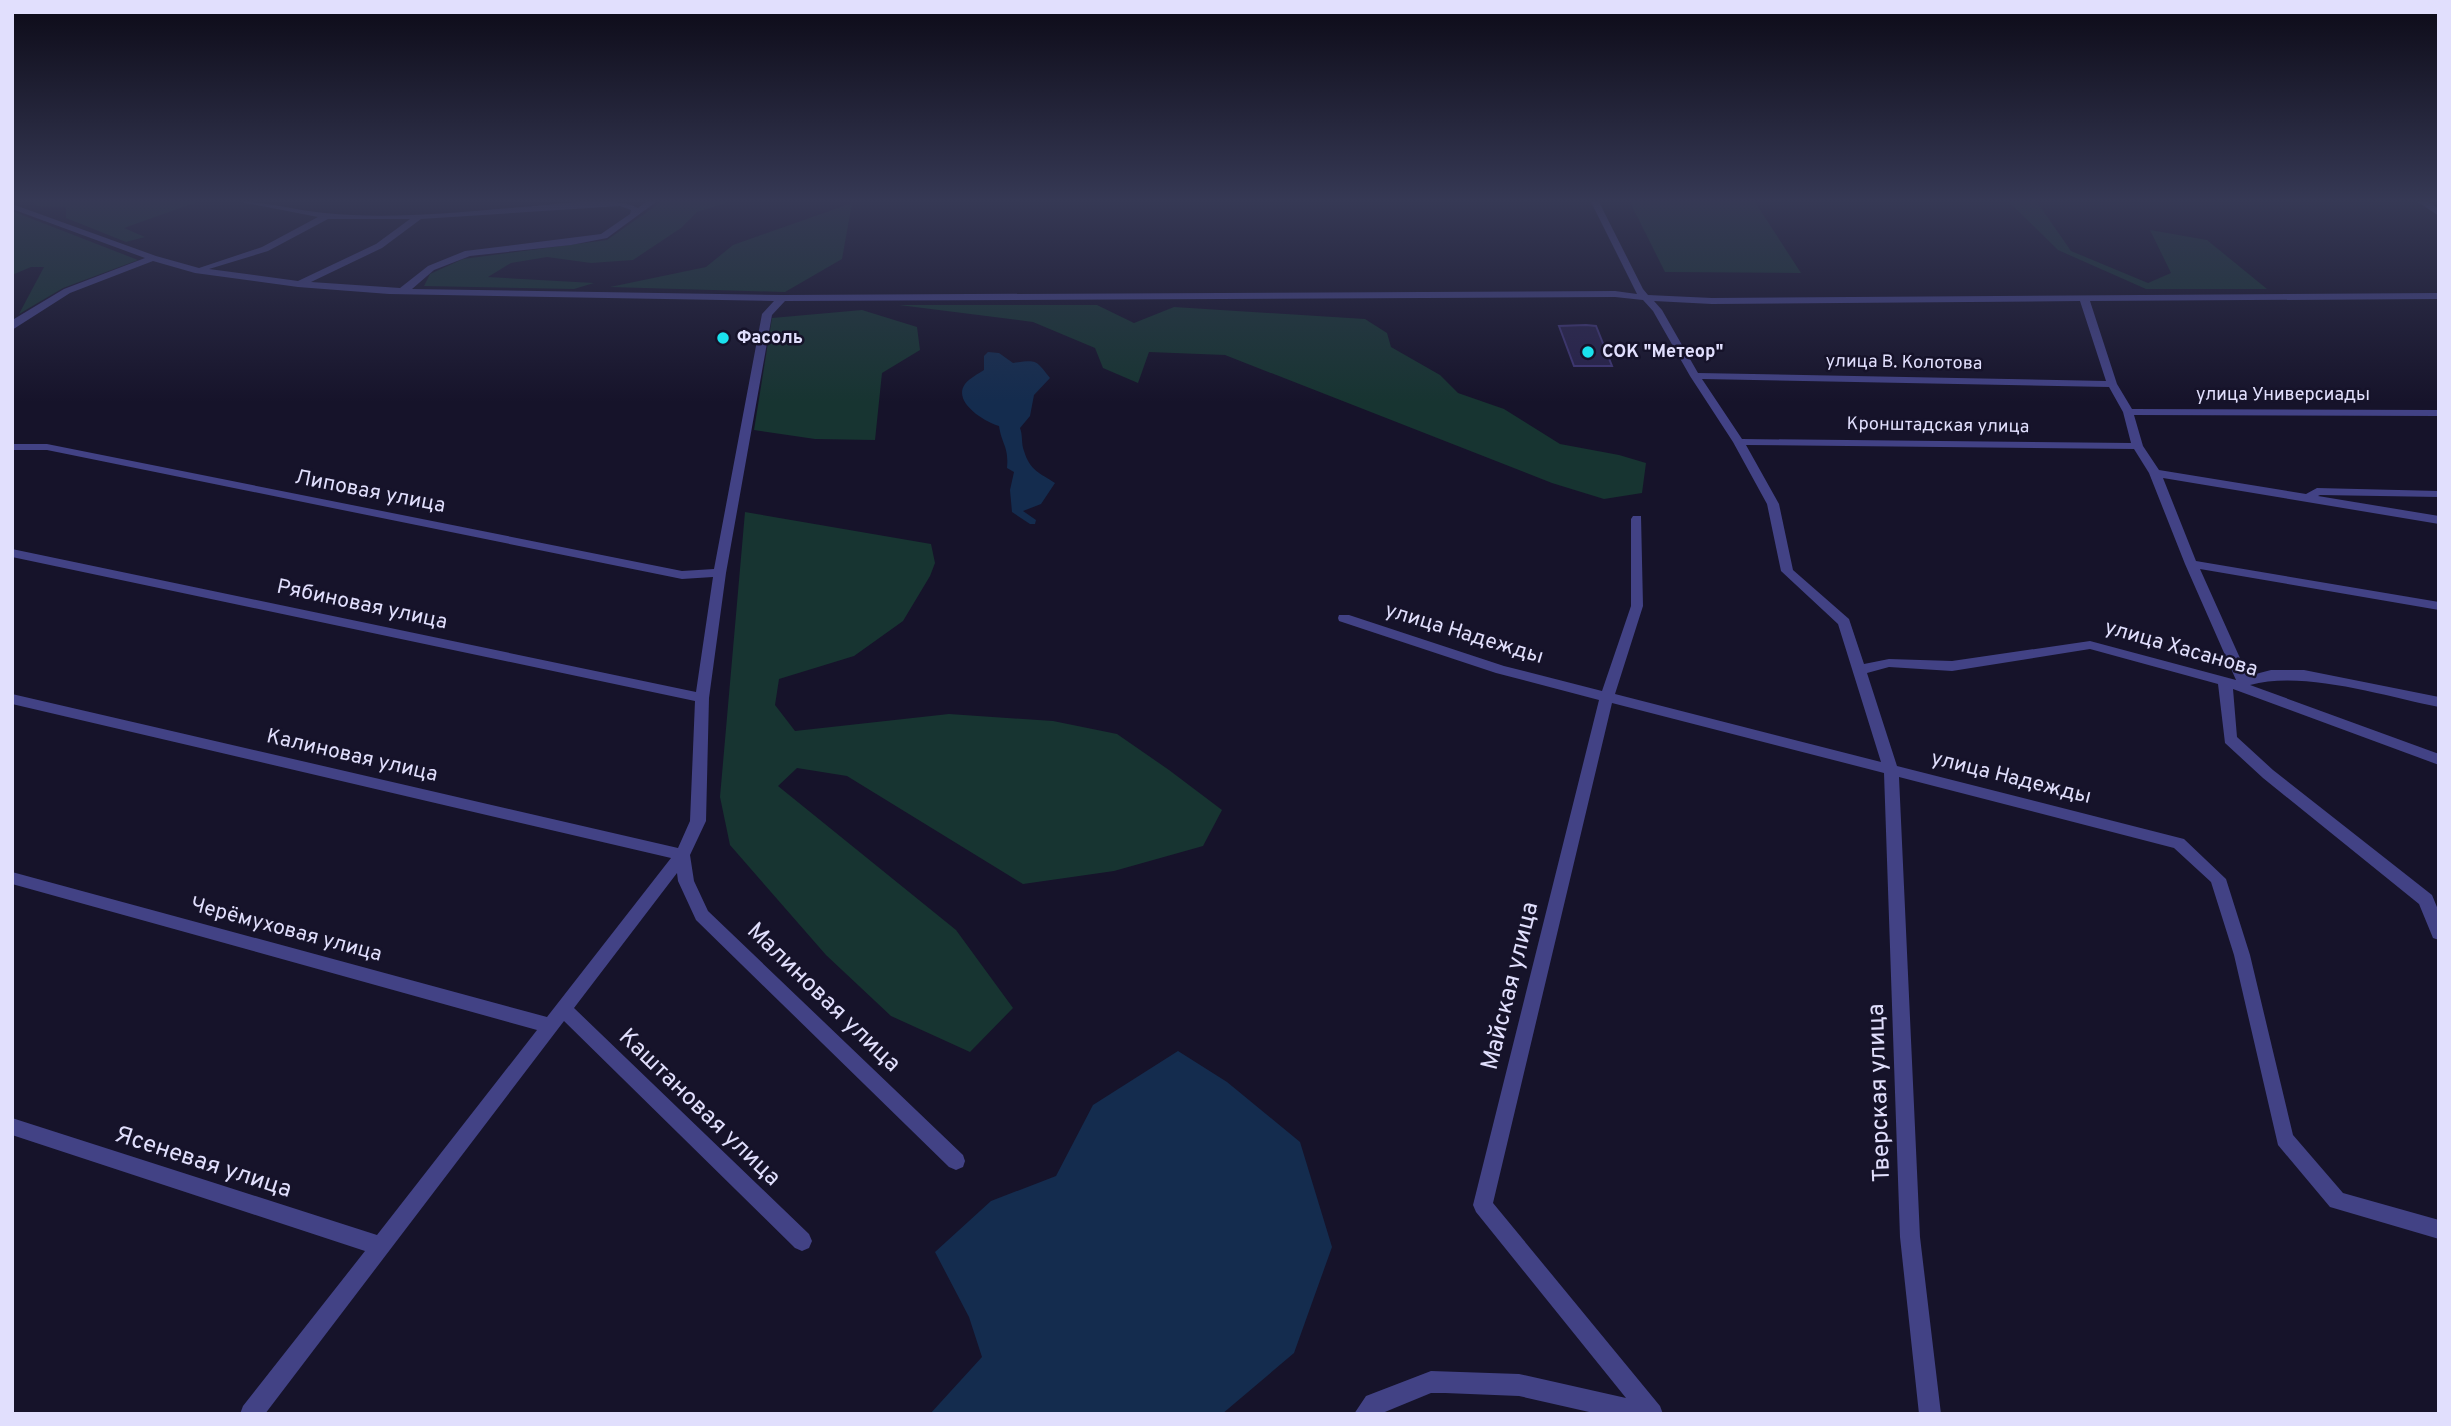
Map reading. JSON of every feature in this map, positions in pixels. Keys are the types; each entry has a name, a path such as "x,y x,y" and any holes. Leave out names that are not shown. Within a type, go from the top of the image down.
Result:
{"street":[{"path":"12,327 17,321 67,291 126,269"},
{"path":"190,269 298,284 403,291 782,298 1615,294 1712,302 2439,296"},
{"path":"195,270 200,269"},
{"path":"298,284 331,269"},
{"path":"403,291 430,269"},
{"name":"Тверская улица","path":"1629,269 1644,297 1657,310 1695,376 1739,442 1773,504 1787,571 1844,622 1891,770 1910,1237 1930,1414"},
{"path":"251,1414 682,855 698,821 702,698 720,573 767,314 782,298"},
{"path":"2084,299 2112,384 2128,412 2137,446 2155,473 2243,684"},
{"name":"улица В. Колотова","path":"1695,376 2112,384"},
{"name":"улица Универсиады","path":"2128,412 2439,413"},
{"name":"Кронштадская улица","path":"1739,442 2137,446"},
{"name":"Липовая улица","path":"12,447 47,446 682,575 720,573"},
{"path":"2155,473 2439,520"},
{"path":"2308,499 2317,491 2439,494"},
{"name":"Майская улица","path":"1637,519 1637,606 1606,696 1483,1205 1649,1414"},
{"name":"Рябиновая улица","path":"12,553 702,698"},
{"path":"2191,564 2439,606"},
{"name":"улица Надежды","path":"1343,618 1501,670 2179,843 2218,879 2242,955 2285,1139 2337,1200 2439,1230"},
{"name":"улица Хасанова","path":"1860,670 1889,663 1952,666 2090,645 2243,684 2439,760"},
{"name":"улица Хасанова","path":"2243,684 2270,675 2304,675 2439,702"},
{"path":"2225,681 2230,739 2268,774 2426,900 2439,933"},
{"name":"Калиновая улица","path":"12,699 682,855"},
{"name":"Малиновая улица","path":"682,855 686,881 702,915 956,1161"},
{"name":"Черёмуховая улица","path":"12,878 548,1026"},
{"name":"Каштановая улица","path":"563,1009 802,1241"},
{"name":"Ясеневая улица","path":"12,1126 379,1246"},
{"path":"1365,1414 1374,1404 1431,1382 1445,1382 1519,1385 1649,1414"}],"green space":[{"path":"12,269 27,269 12,275"},
{"path":"43,269 115,269 63,288 19,314"},
{"path":"442,269 502,269 488,277 594,283 574,289 424,286 430,274"},
{"path":"699,269 826,269 785,292 610,287"},
{"path":"1663,269 1798,269 1801,273 1665,272"},
{"path":"2100,269 2113,269 2148,283 2171,273 2169,269 2242,269 2267,289 2146,289"},
{"path":"899,305 1097,305 1134,323 1174,307 1365,319 1387,333 1391,347 1440,375 1458,393 1504,409 1560,444 1646,463 1642,493 1604,499 1552,483 1225,355 1149,352 1138,383 1103,368 1095,348 1033,322"},
{"path":"862,310 917,327 920,350 882,373 875,440 815,439 754,430 772,318"},
{"path":"745,512 931,544 935,563 903,621 854,656 779,679 775,705 795,731 949,714 1053,721 1117,734 1222,810 1203,846 1114,871 1023,884 847,776 797,768 778,786 956,930 1013,1008 970,1052 891,1016 826,955 730,845 720,797"}],"water":[{"path":"988,352 999,353 1013,363 1035,362 1050,378 1034,395 1030,416 1020,428 1029,463 1055,483 1041,504 1023,511 1036,520 1035,524 1030,524 1012,512 1010,490 1014,472 1007,468 1006,450 999,426 979,416 963,398 965,384 984,370 984,356"},
{"path":"1178,1051 1227,1082 1300,1142 1332,1247 1294,1353 1222,1414 930,1414 982,1357 969,1317 935,1252 991,1201 1056,1176 1093,1105"}],"building":[{"name":"СОК \"Метеор\"","path":"1559,326 1596,326 1612,366 1574,366"}],"place":[{"name":"Фасоль","path":"723,338"},
{"name":"СОК \"Метеор\"","path":"1588,352"}]}
